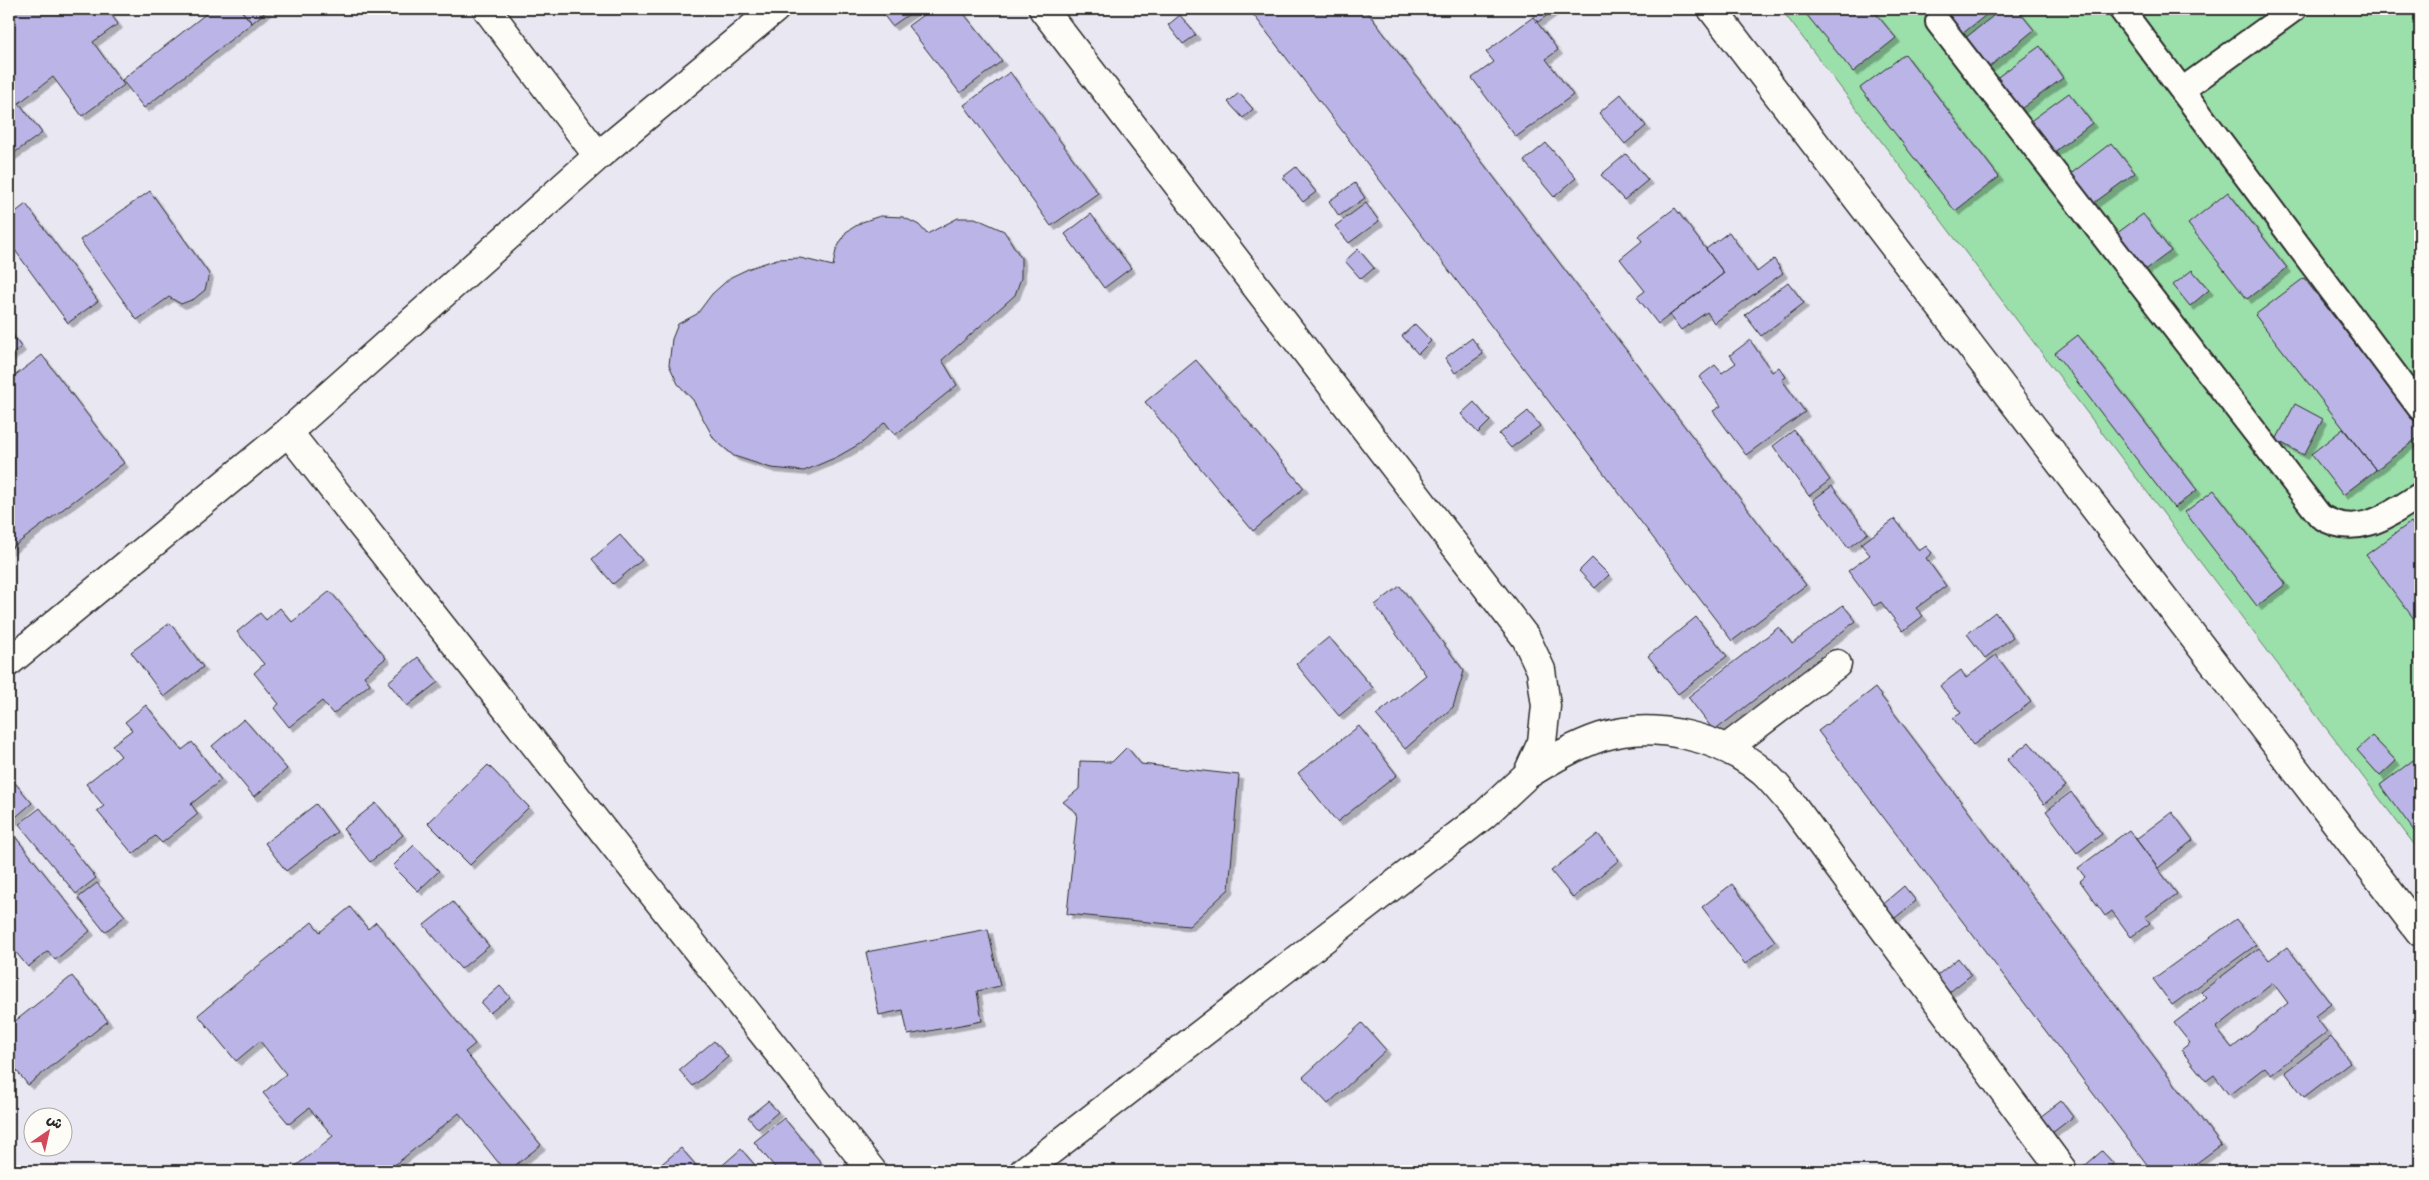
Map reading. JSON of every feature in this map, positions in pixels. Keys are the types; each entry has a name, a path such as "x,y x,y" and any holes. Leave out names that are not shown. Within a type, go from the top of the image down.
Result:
{"street":[{"path":"487,9 598,156"},
{"path":"9,662 288,432 598,156 775,9"},
{"path":"1043,9 1526,638 1541,670 1546,706 1542,742 1527,775"},
{"path":"1712,9 2420,932"},
{"path":"288,432 872,1171"},
{"path":"1727,748 1837,664"},
{"path":"1024,1171 1484,815 1527,775 1564,752 1603,736 1645,730 1687,734 1727,748 1763,772 1791,803 2063,1171"}],"lane":[{"path":"2121,9 2420,408"},
{"path":"2182,90 2294,9"},
{"path":"1938,22 2320,516 2330,523 2354,528 2377,520 2420,495"}],"green space":[{"path":"1781,9 2420,9 2420,852"}],"building":[{"path":"9,9 107,9 118,24 93,42 124,85 82,116 53,77 19,103 42,133 10,156"},
{"path":"212,9 240,9 252,23 144,108 122,80"},
{"path":"240,9 269,9 252,23"},
{"path":"879,9 914,9 915,10 892,26"},
{"path":"931,9 960,9 1002,61 960,93 908,26"},
{"path":"1249,9 1365,9 1806,585 1732,641"},
{"path":"1528,9 1556,9 1538,22"},
{"path":"1802,9 1872,9 1896,38 1853,72"},
{"path":"1942,9 1989,9 1991,11 1962,34"},
{"path":"2002,9 2017,9 2034,30 1988,68 1964,39"},
{"path":"1180,15 1196,35 1183,44 1168,25"},
{"path":"1533,17 1558,50 1546,59 1573,95 1516,137 1472,78 1494,62 1486,52"},
{"path":"2040,46 2063,78 2014,114 1991,82"},
{"path":"1905,54 1999,177 1955,211 1860,88"},
{"path":"1010,72 1098,193 1051,226 964,105"},
{"path":"1239,93 1253,109 1243,118 1228,102"},
{"path":"2069,93 2092,123 2049,156 2025,125"},
{"path":"1621,94 1646,126 1625,144 1599,113"},
{"path":"1546,143 1576,178 1554,197 1524,161"},
{"path":"2111,143 2135,173 2087,208 2064,179"},
{"path":"1626,154 1648,180 1624,200 1601,175"},
{"path":"1296,167 1316,192 1303,202 1283,177"},
{"path":"1355,183 1365,198 1339,216 1329,201"},
{"path":"150,191 209,274 205,290 194,299 181,304 169,297 137,320 80,240"},
{"path":"2228,192 2287,268 2247,299 2188,224"},
{"path":"1366,203 1379,221 1349,243 1335,226"},
{"path":"26,204 98,301 68,323 9,242 9,217"},
{"path":"1675,208 1724,273 1658,324 1637,297 1645,291 1620,259 1642,241 1638,236"},
{"path":"1091,214 1131,268 1104,288 1065,234"},
{"path":"2143,214 2171,251 2144,271 2116,234"},
{"path":"880,216 903,217 919,225 927,234 958,218 975,218 1004,231 1021,258 1021,278 1015,295 942,360 957,385 895,435 885,422 863,442 837,457 804,471 771,468 734,456 714,439 693,400 678,384 669,365 672,339 678,324 697,314 712,294 731,277 750,268 777,259 800,258 833,266 836,250 846,232 862,222"},
{"path":"1729,232 1757,272 1774,259 1783,273 1714,323 1707,312 1681,330 1670,315 1724,273 1706,249"},
{"path":"1358,249 1374,268 1361,279 1345,261"},
{"path":"2192,270 2209,290 2190,306 2173,285"},
{"path":"2304,278 2420,428 2420,436 2376,470 2255,315"},
{"path":"1788,282 1804,303 1761,336 1745,315"},
{"path":"1415,324 1431,341 1418,354 1402,336"},
{"path":"9,330 21,347 9,357"},
{"path":"2078,335 2197,490 2174,508 2055,353"},
{"path":"1472,338 1483,354 1455,373 1445,358"},
{"path":"1750,340 1772,372 1779,367 1786,377 1782,380 1805,412 1746,455 1713,411 1721,406 1699,377 1715,365 1722,373 1736,363 1730,355"},
{"path":"42,355 124,463 9,550 9,380"},
{"path":"1196,360 1304,488 1253,531 1145,402"},
{"path":"1474,402 1490,421 1478,433 1461,414"},
{"path":"2295,404 2323,419 2304,455 2276,440"},
{"path":"1528,411 1540,426 1511,448 1499,434"},
{"path":"2343,429 2376,470 2343,495 2311,454"},
{"path":"1794,430 1830,480 1809,496 1773,446"},
{"path":"1832,486 1868,533 1848,548 1813,500"},
{"path":"2214,490 2286,584 2257,606 2185,512"},
{"path":"1895,519 1919,551 1926,546 1932,553 1926,558 1946,586 1916,608 1923,616 1903,631 1881,602 1874,606 1848,571 1870,555 1861,544"},
{"path":"2411,522 2420,534 2420,627 2366,555"},
{"path":"620,535 642,560 613,584 592,559"},
{"path":"1592,558 1609,575 1595,588 1579,571"},
{"path":"1400,586 1464,671 1453,707 1405,749 1376,715 1426,675 1375,605"},
{"path":"330,591 386,658 364,676 370,684 333,714 322,701 289,727 274,708 279,704 254,673 264,664 237,632 260,613 266,620 280,608 292,622"},
{"path":"1843,605 1856,621 1714,731 1688,697 1779,627 1792,644"},
{"path":"1995,612 2013,637 1985,658 1967,634"},
{"path":"1696,617 1727,656 1678,694 1648,656"},
{"path":"170,623 203,667 164,697 131,652"},
{"path":"1329,637 1373,688 1339,716 1296,664"},
{"path":"1996,655 2031,702 1973,745 1953,718 1961,713 1940,686 1961,670 1966,678"},
{"path":"418,657 438,682 407,706 388,682"},
{"path":"1875,688 2221,1145 2186,1171 2152,1171 1818,731"},
{"path":"146,705 182,750 192,742 221,780 191,804 198,814 162,843 155,836 133,854 97,811 104,806 86,784 121,756 112,745 132,730 125,722"},
{"path":"244,719 287,769 254,797 212,746"},
{"path":"1359,726 1397,775 1337,822 1298,773"},
{"path":"2372,736 2396,761 2380,776 2357,750"},
{"path":"2029,742 2066,786 2044,804 2007,760"},
{"path":"1127,747 1141,764 1239,775 1229,889 1189,926 1067,914 1077,813 1063,802 1079,789 1080,761 1112,762"},
{"path":"2420,755 2420,839 2380,785"},
{"path":"488,765 529,807 470,865 428,823"},
{"path":"9,776 32,803 9,823"},
{"path":"2071,792 2102,834 2077,853 2046,811"},
{"path":"376,803 403,835 370,862 343,829"},
{"path":"316,804 337,832 286,871 265,843"},
{"path":"40,808 96,878 76,894 19,824"},
{"path":"2172,812 2193,840 2158,868 2136,839"},
{"path":"9,829 90,931 55,960 48,951 28,967 9,944"},
{"path":"2129,830 2177,894 2145,917 2150,923 2131,937 2112,911 2105,916 2080,881 2085,877 2078,868"},
{"path":"1598,834 1619,860 1573,898 1551,871"},
{"path":"414,845 439,871 418,891 393,866"},
{"path":"97,883 125,916 105,932 78,898"},
{"path":"1732,884 1775,941 1745,964 1702,907"},
{"path":"1904,886 1916,901 1890,922 1879,907"},
{"path":"453,902 489,946 461,969 424,925"},
{"path":"350,907 368,929 376,922 475,1044 465,1052 541,1145 508,1171 505,1171 459,1113 391,1168 393,1171 300,1171 296,1166 333,1136 309,1108 289,1124 263,1093 286,1074 260,1041 236,1061 198,1015 312,922 320,932"},
{"path":"2236,919 2256,945 2172,1005 2153,979"},
{"path":"988,929 1000,986 977,991 982,1021 908,1035 903,1010 879,1015 866,952"},
{"path":"2287,947 2331,1004 2315,1016 2327,1032 2271,1074 2265,1067 2229,1095 2214,1075 2206,1081 2181,1050 2190,1043 2174,1023 2207,998 2201,992 2259,948 2269,960","holes":["2273,983 2288,1003 2232,1048 2216,1028"]},
{"path":"1958,958 1971,975 1947,994 1934,978"},
{"path":"72,976 108,1021 28,1085 9,1061 9,1026"},
{"path":"500,986 510,997 490,1013 481,1003"},
{"path":"1362,1023 1386,1050 1328,1104 1303,1077"},
{"path":"2331,1037 2350,1062 2304,1097 2285,1072"},
{"path":"714,1041 728,1057 693,1086 679,1070"},
{"path":"768,1101 778,1112 758,1129 748,1117"},
{"path":"2061,1101 2073,1117 2052,1133 2040,1117"},
{"path":"784,1118 828,1171 778,1171 754,1142"},
{"path":"681,1148 701,1171 653,1171"},
{"path":"741,1149 760,1171 717,1170"},
{"path":"2102,1151 2114,1164 2106,1171 2082,1171 2081,1169"}]}
